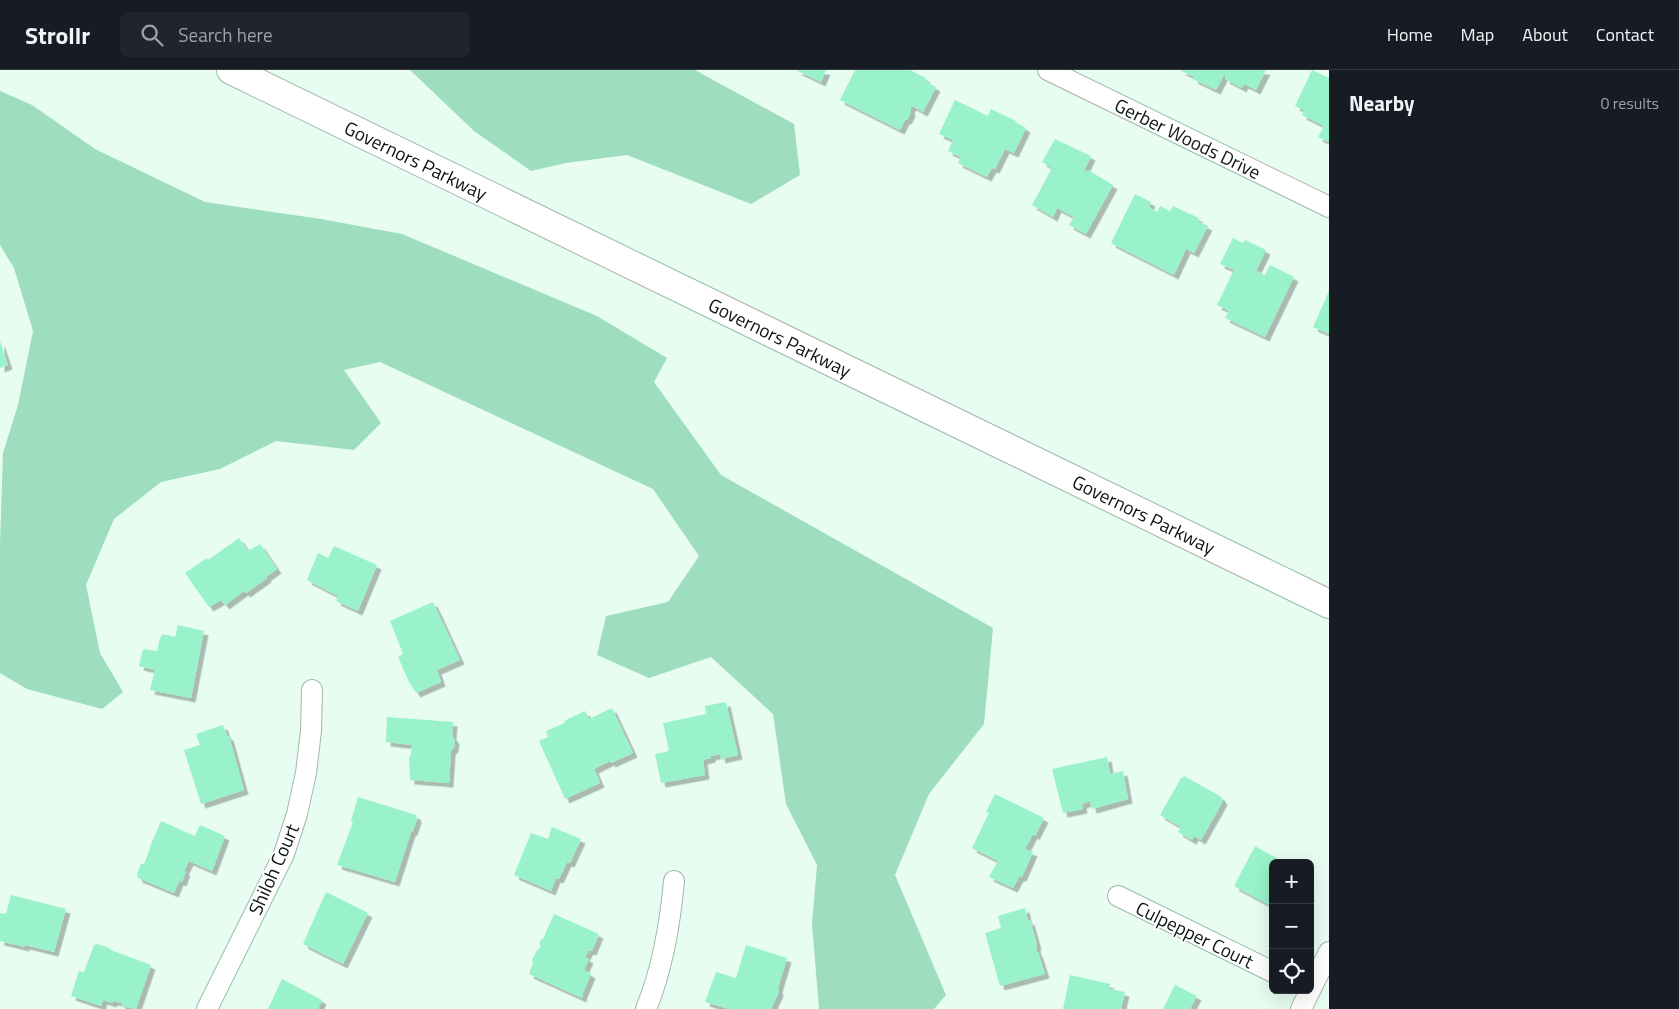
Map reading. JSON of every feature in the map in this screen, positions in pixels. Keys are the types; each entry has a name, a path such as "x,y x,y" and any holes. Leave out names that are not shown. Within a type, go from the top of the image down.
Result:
{"main road":[{"name":"Governors Parkway","path":"231,70 1329,604"}],"street":[{"name":"Gerber Woods Drive","path":"1048,70 1329,207"},
{"name":"Shiloh Court","path":"207,1009 284,854 297,814 306,773 311,732 312,690"},
{"path":"646,1009 662,962 670,922 674,881"},
{"name":"Culpepper Court","path":"1118,896 1269,970"},
{"path":"1314,982 1329,952"},
{"path":"1301,1009 1308,994"}],"green space":[{"path":"410,70 695,70 794,124 800,175 751,204 627,155 566,163 531,171 474,131"},
{"path":"0,91 32,105 95,149 205,202 321,219 402,234 597,316 667,358 654,382 721,475 993,628 984,724 929,794 895,875 946,995 934,1009 819,1009 812,924 817,865 786,804 773,714 711,657 649,678 597,655 606,616 668,602 699,556 653,489 380,362 344,370 381,423 354,450 276,441 220,469 161,482 114,519 86,585 100,653 123,692 102,709 27,689 0,673 0,544 3,453 18,405 33,331 14,268 0,245"}],"building":[{"path":"796,70 826,70 821,82"},
{"path":"855,70 910,70 926,78 925,81 936,87 923,112 912,106 907,120 905,120 900,130 840,100"},
{"path":"1180,70 1266,70 1256,90 1244,84 1242,88 1225,79 1226,76 1224,75 1216,90 1193,79 1194,77"},
{"path":"1312,70 1329,78 1329,142 1318,137 1324,126 1302,115 1304,110 1295,106"},
{"path":"955,100 988,116 991,109 1026,128 1014,153 1005,149 995,169 992,168 987,177 958,163 961,157 948,151 953,140 939,134"},
{"path":"1055,139 1091,156 1084,171 1087,172 1088,170 1113,185 1086,234 1069,225 1074,217 1057,208 1053,217 1032,205 1052,168 1042,162"},
{"path":"1135,194 1151,202 1149,207 1157,212 1160,206 1170,211 1173,206 1199,218 1197,221 1208,226 1194,253 1186,249 1174,275 1111,243"},
{"path":"1233,238 1243,243 1245,240 1266,250 1256,271 1265,275 1270,265 1294,277 1265,337 1225,318 1229,311 1217,305 1234,270 1220,264"},
{"path":"1329,291 1329,334 1313,327"},
{"path":"0,341 8,365 0,368"},
{"path":"239,538 248,551 260,544 277,569 246,593 244,591 225,605 221,600 209,607 185,573 207,558 208,560"},
{"path":"334,546 377,565 358,611 336,601 338,596 307,580 318,553 328,558"},
{"path":"433,602 460,660 437,670 441,682 416,693 398,657 403,654 390,621"},
{"path":"178,625 204,631 191,698 150,690 155,670 139,666 143,649 157,651 163,634 175,637"},
{"path":"726,702 738,755 721,759 720,754 711,756 711,758 703,760 705,775 661,783 655,754 669,751 663,723 706,714 705,706"},
{"path":"612,708 633,753 594,769 600,783 565,799 539,741 548,737 546,731 565,723 564,721 585,711 589,719"},
{"path":"387,717 453,722 452,736 455,740 451,751 449,783 410,780 409,756 411,755 412,745 386,742"},
{"path":"223,725 227,736 229,736 244,790 201,804 184,750 200,745 196,734"},
{"path":"1107,757 1110,774 1123,771 1128,799 1092,809 1090,801 1082,804 1083,809 1063,813 1052,769"},
{"path":"1184,776 1220,796 1223,801 1201,840 1194,836 1192,840 1178,832 1181,827 1160,815 1181,778"},
{"path":"995,794 1044,818 1035,836 1033,834 1025,849 1033,852 1022,877 1019,877 1013,888 989,877 998,861 972,848 989,813 986,812"},
{"path":"358,797 416,815 417,819 395,882 337,865 353,822 351,821"},
{"path":"161,821 195,836 200,825 225,836 212,871 189,861 184,871 186,871 182,882 179,881 174,893 138,878 137,874 141,864 144,864"},
{"path":"552,827 581,839 570,863 567,862 559,879 556,878 551,891 514,875 531,833 548,839"},
{"path":"1255,846 1278,859 1269,859 1269,905 1234,886"},
{"path":"326,892 368,913 343,964 303,944"},
{"path":"11,895 66,909 54,952 0,941 0,913 6,914"},
{"path":"1025,908 1045,974 1000,986 985,933 1001,928 998,916"},
{"path":"554,914 599,934 592,951 589,950 585,957 589,959 584,970 591,974 582,998 529,974 533,963 532,960 541,945 539,944"},
{"path":"98,944 151,965 136,1009 121,1006 121,1003 103,1000 101,1006 71,996 79,971 84,972 94,945"},
{"path":"746,945 787,958 778,988 779,992 771,1009 729,1009 705,1002 716,972 736,978"},
{"path":"1070,975 1110,984 1109,989 1125,992 1121,1009 1063,1009"},
{"path":"282,979 322,1000 318,1009 268,1009"},
{"path":"1175,985 1197,996 1190,1009 1163,1009"}]}
